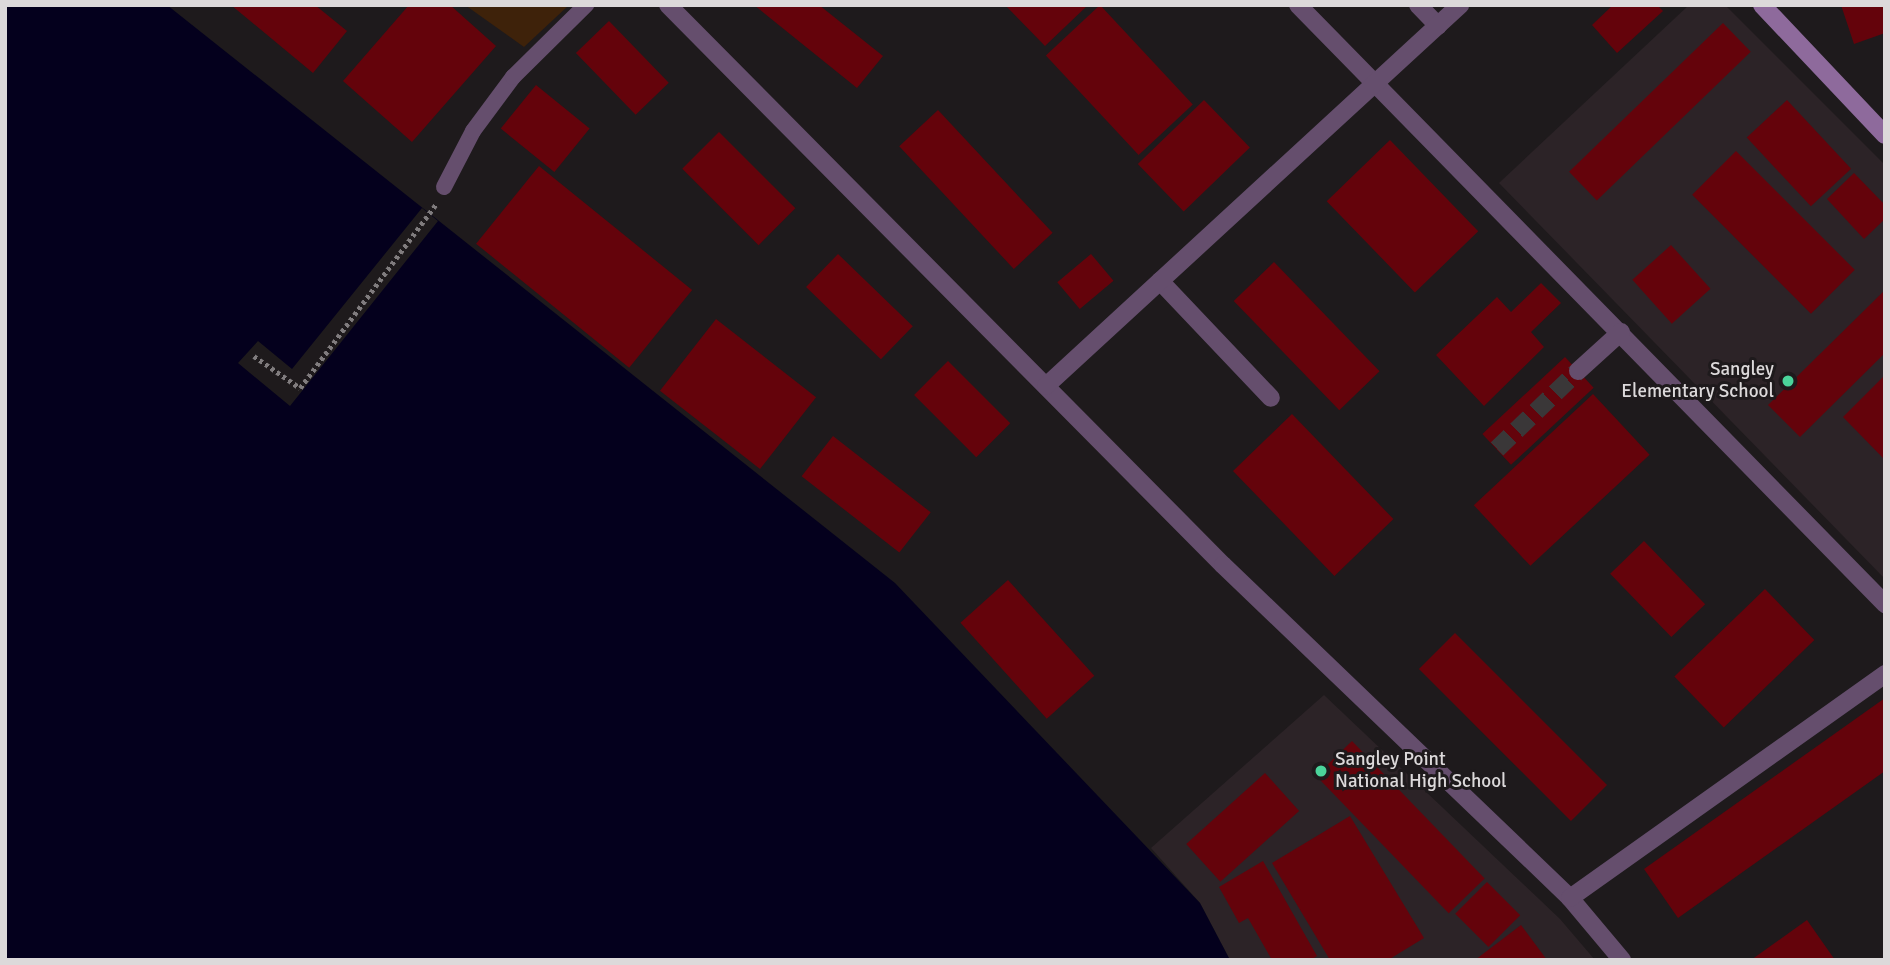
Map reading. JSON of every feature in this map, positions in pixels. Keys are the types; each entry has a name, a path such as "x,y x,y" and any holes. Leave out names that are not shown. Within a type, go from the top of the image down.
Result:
{"street":[{"path":"668,5 1223,565 1570,898 1622,960"},
{"path":"1298,5 1375,88 1620,332 1885,604"},
{"path":"1418,5 1438,26"},
{"path":"1046,386 1375,88 1460,5"},
{"path":"1762,5 1878,119 1885,135"},
{"path":"1160,281 1271,398"},
{"path":"1578,371 1620,332"},
{"path":"1570,898 1885,674"}],"lane":[{"path":"444,187 473,131 513,76 586,5"}],"path":[{"path":"254,356 300,388 430,215 444,187"}],"shaded area":[{"path":"465,5 569,5 524,47"},
{"name":"Sangley Elementary School","path":"1689,5 1725,5 1885,165 1885,579 1499,183"},
{"name":"Sangley Point National High School","path":"1324,695 1560,919 1595,960 1230,960 1200,903 1151,848"}],"water":[{"path":"5,5 167,5 895,583 1200,903 1230,960 5,960"}],"pier":[{"path":"422,208 438,221 290,406 238,363 258,341 292,369"}],"building":[{"path":"231,5 315,5 347,31 313,73"},
{"path":"409,5 450,5 496,46 412,142 343,81"},
{"path":"754,5 819,5 883,56 857,88"},
{"path":"1005,5 1088,5 1045,46"},
{"path":"1100,5 1193,104 1139,155 1046,55"},
{"path":"1613,5 1657,5 1663,11 1617,53 1592,25"},
{"path":"1841,5 1885,5 1885,33 1854,44"},
{"path":"609,21 669,83 636,115 576,53"},
{"path":"1723,23 1751,52 1597,200 1569,172"},
{"path":"536,85 590,128 554,172 501,129"},
{"path":"1204,100 1250,147 1184,211 1138,164"},
{"path":"1787,100 1851,169 1811,206 1747,138"},
{"path":"938,110 1053,233 1014,269 899,146"},
{"path":"719,132 795,208 759,245 682,169"},
{"path":"1390,140 1478,231 1415,292 1327,201"},
{"path":"1736,151 1855,270 1811,314 1692,195"},
{"path":"539,166 692,290 629,368 476,244"},
{"path":"1854,173 1885,205 1885,219 1864,239 1827,199"},
{"path":"1671,245 1710,289 1672,324 1632,280"},
{"path":"838,254 913,326 881,359 806,287"},
{"path":"1091,254 1113,281 1080,309 1057,282"},
{"path":"1274,262 1380,371 1339,410 1234,301"},
{"path":"1541,283 1561,303 1531,332 1544,347 1484,406 1436,355 1497,297 1511,312"},
{"path":"1885,290 1885,353 1800,437 1768,405"},
{"path":"716,319 816,397 760,469 660,391"},
{"path":"1565,357 1594,388 1511,465 1482,434"},
{"path":"948,361 1010,423 976,457 914,395"},
{"path":"1885,375 1885,457 1883,458 1843,417"},
{"path":"1593,394 1650,455 1530,566 1474,505"},
{"path":"1292,414 1393,519 1334,576 1233,471"},
{"path":"833,436 931,512 899,553 802,476"},
{"path":"1644,541 1705,604 1671,637 1610,574"},
{"path":"1008,580 1094,676 1047,719 960,623"},
{"path":"1765,589 1814,640 1724,728 1674,677"},
{"path":"1455,633 1607,785 1571,821 1419,669"},
{"path":"1885,698 1885,771 1678,918 1644,869"},
{"path":"1352,741 1485,878 1449,913 1316,776"},
{"path":"1265,773 1299,811 1220,882 1186,844"},
{"path":"1350,816 1424,938 1388,960 1330,960 1272,863"},
{"path":"1263,861 1317,956 1311,960 1272,960 1248,918 1239,923 1219,887"},
{"path":"1487,882 1520,915 1488,947 1455,914"},
{"path":"1807,920 1835,960 1751,960"},
{"path":"1521,925 1547,960 1475,960"}],"tunnel":[{"path":"1497,449 1578,371"}],"place":[{"name":"Sangley Elementary School","path":"1788,381"},
{"name":"Sangley Point National High School","path":"1321,771"}]}
